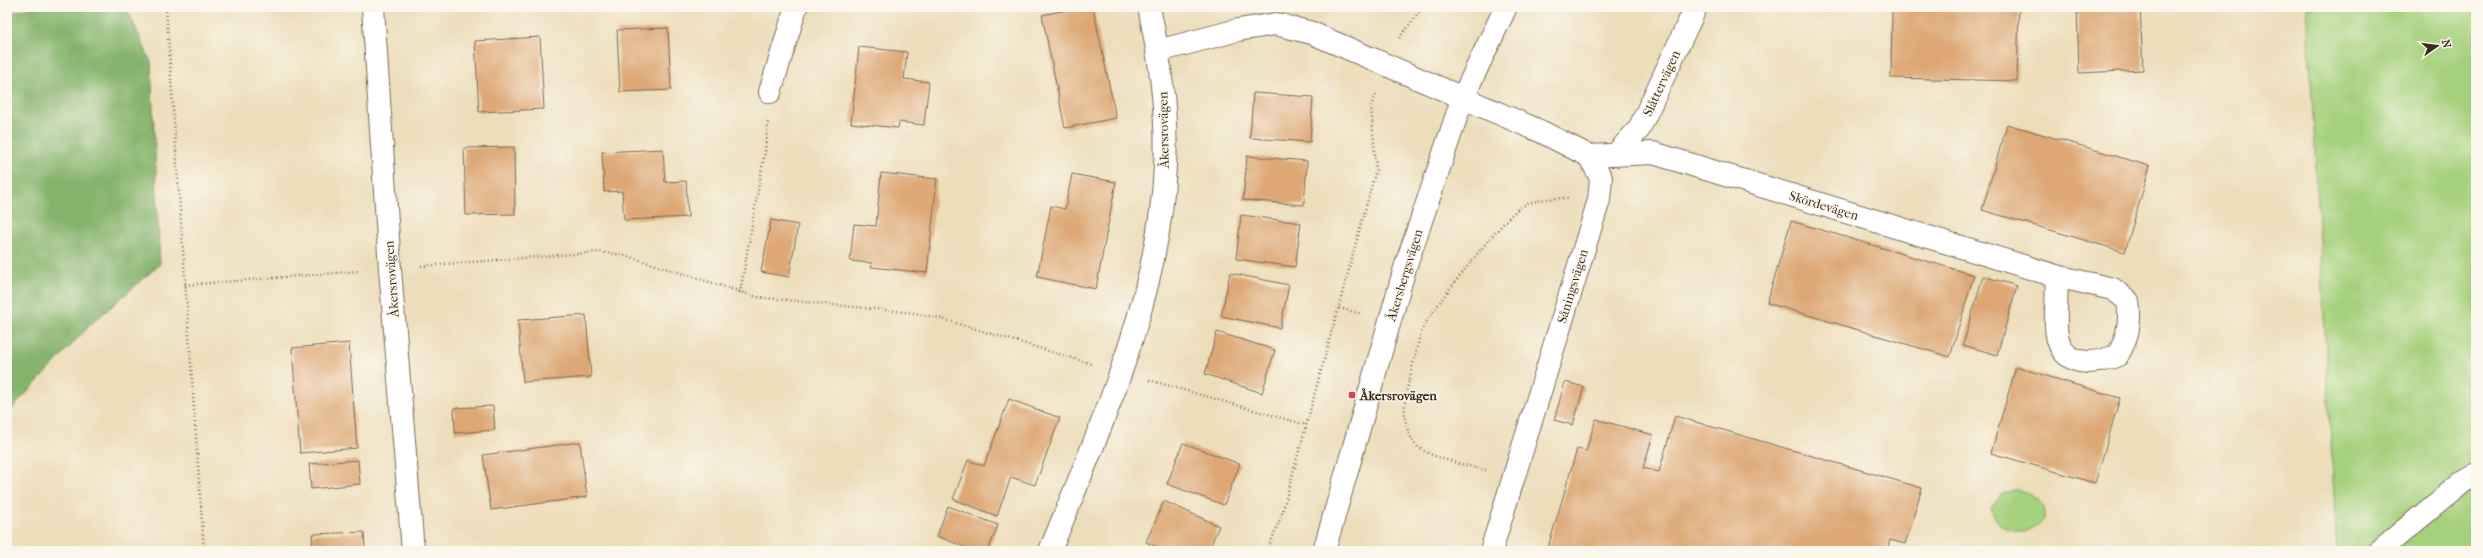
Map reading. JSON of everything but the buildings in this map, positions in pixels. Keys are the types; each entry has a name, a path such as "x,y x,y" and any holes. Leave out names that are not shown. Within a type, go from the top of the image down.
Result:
{"street":[{"name":"Åkersrovägen","path":"373,7 390,269 413,551"},
{"path":"770,92 796,7"},
{"name":"Åkersrovägen","path":"1050,551 1120,372 1140,313 1159,222 1165,150 1165,104 1158,51 1149,7"},
{"name":"Åkersbergsvägen","path":"1324,551 1405,268 1463,97 1506,7"},
{"name":"Slåttervägen","path":"1617,153 1639,129 1696,7"},
{"path":"1158,51 1238,30 1276,24 1312,33 1463,97 1542,132 1590,156"},
{"name":"Skördevägen","path":"1590,156 1617,153 1653,153 2056,276"},
{"name":"Såningsvägen","path":"1491,551 1599,200 1601,178 1590,156"},
{"path":"2379,551 2464,481 2476,474"}],"path":[{"path":"166,7 204,551"},
{"path":"1267,551 1281,517 1376,170 1371,106 1396,43 1423,7"},
{"path":"740,292 766,151 770,92"},
{"path":"1514,477 1440,458 1416,445 1406,425 1404,405 1422,330 1433,312 1486,244 1520,208 1546,198 1599,200"},
{"path":"185,285 599,252 624,255 740,292 788,302 914,314 939,318 1306,425"}],"green space":[{"path":"32,7 119,7 129,13 151,62 160,264 91,324 7,414 7,14"},
{"path":"2307,7 2476,7 2476,551 2337,551"},
{"path":"2017,489 2037,500 2045,510 2043,520 2035,527 2023,531 2010,530 1998,523 1991,508 2002,494"}],"place":[{"name":"Åkersrovägen","path":"1352,395"}]}
